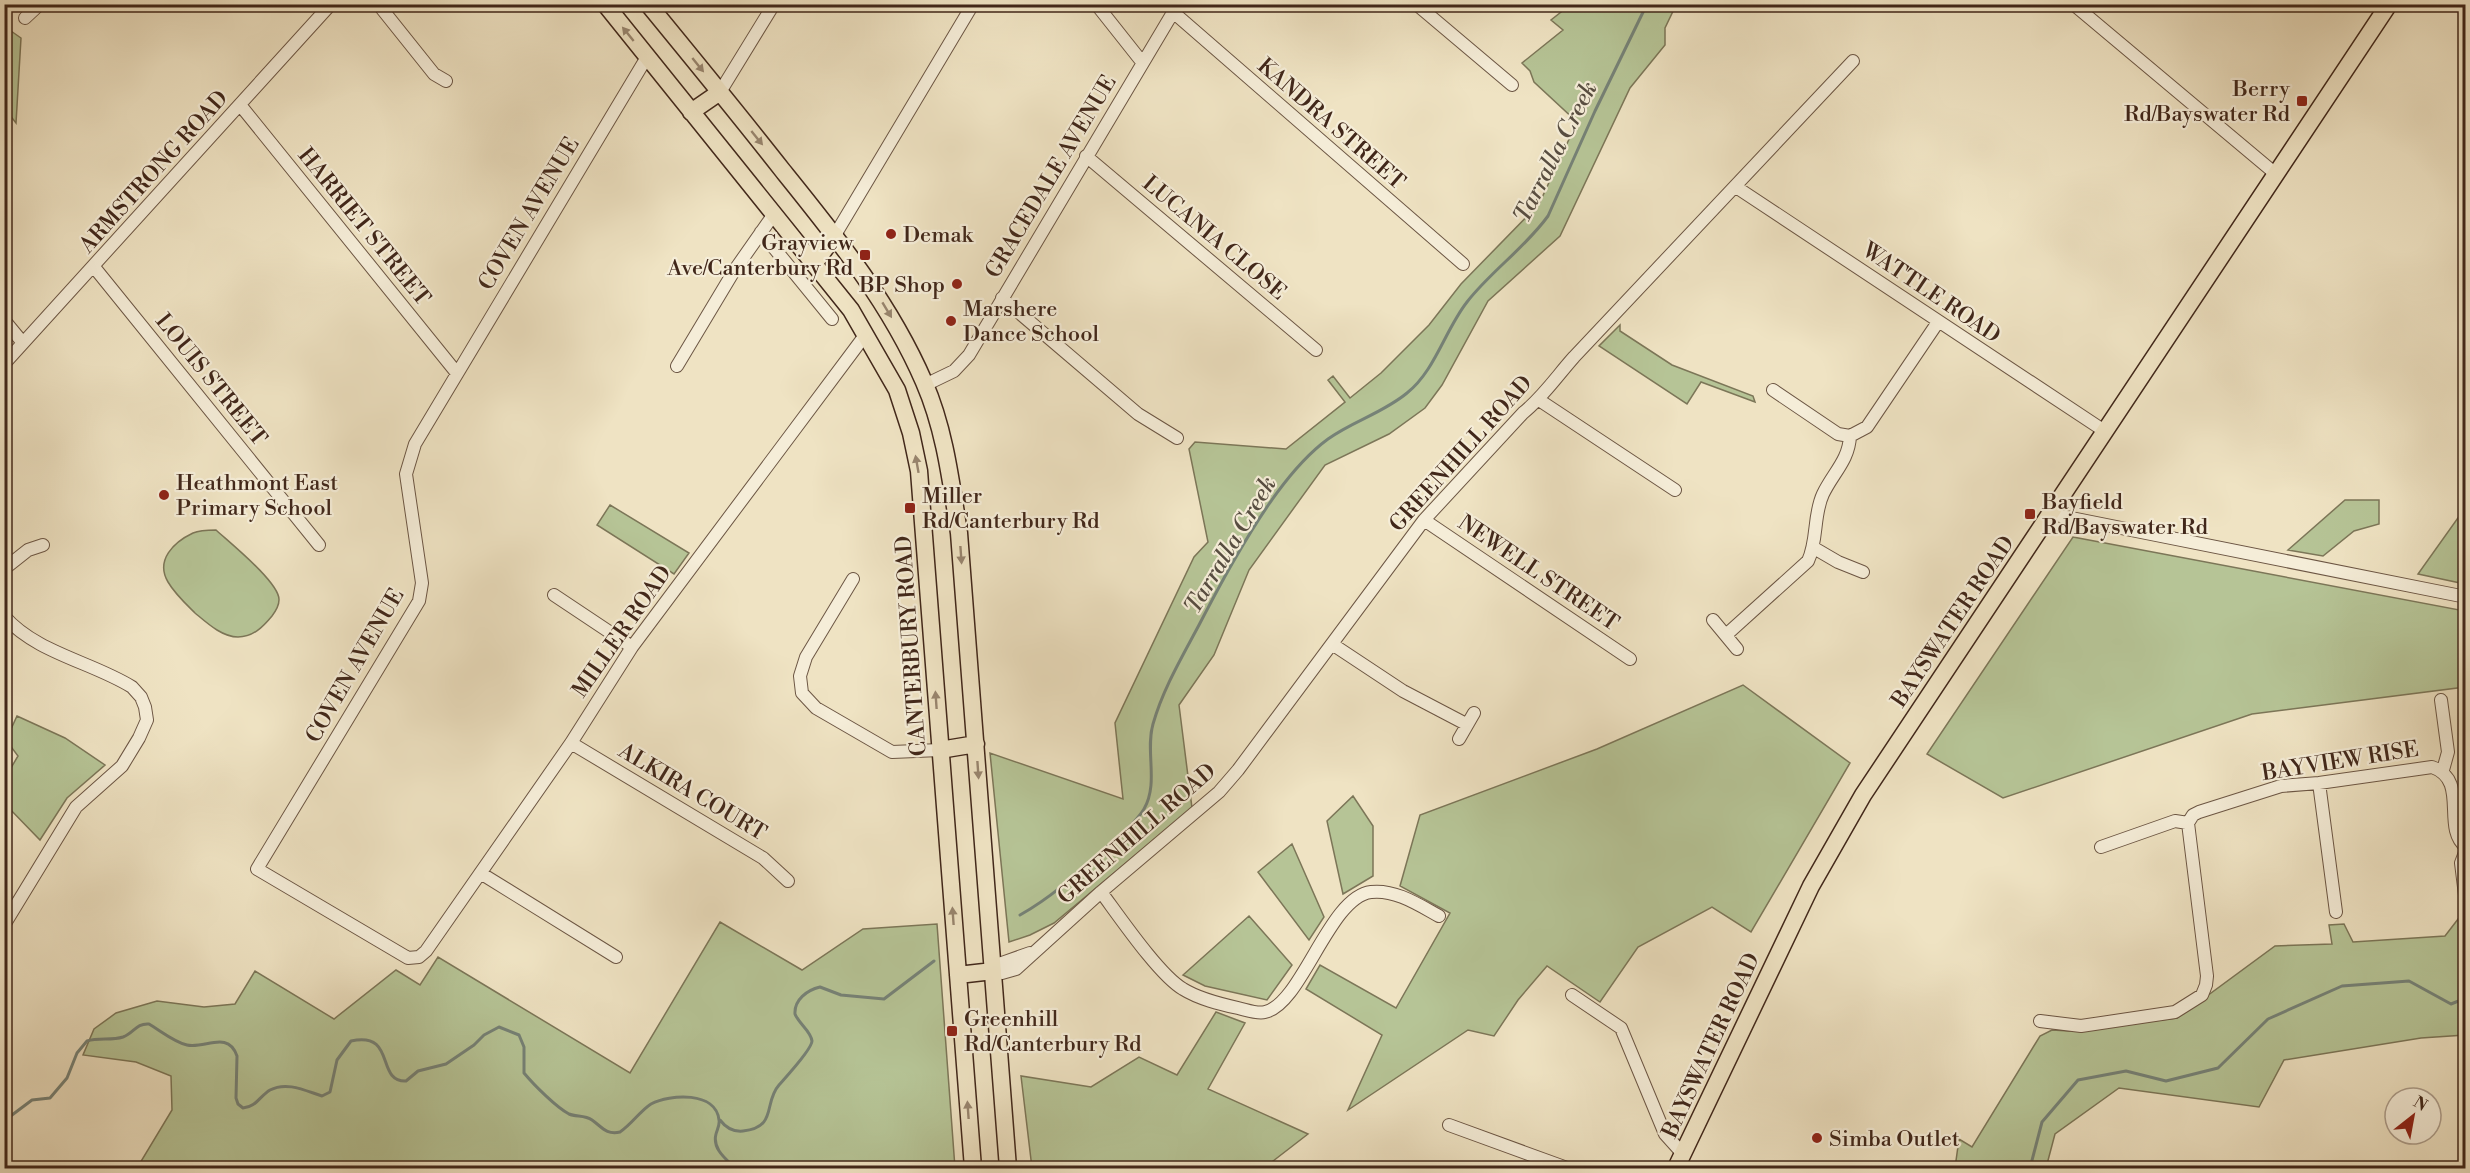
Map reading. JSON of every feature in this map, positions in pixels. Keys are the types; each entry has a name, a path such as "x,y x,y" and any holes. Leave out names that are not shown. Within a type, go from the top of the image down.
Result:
{"main road":[{"name":"CANTERBURY ROAD","path":"605,4 851,310 897,390 911,433 919,471 973,1168"},
{"path":"648,4 835,235 886,308 925,385 947,456 959,533 1008,1168"},
{"name":"BAYSWATER ROAD","path":"1680,1161 1781,947 1835,841 1906,729 2389,4"},
{"path":"692,112 720,92"},
{"path":"814,264 835,235"},
{"path":"940,750 976,744"},
{"path":"958,975 993,971"}],"street":[{"path":"25,18 40,4"},
{"name":"ARMSTRONG ROAD","path":"4,364 241,106 331,4"},
{"path":"378,4 434,74 446,81"},
{"path":"720,92 774,4"},
{"path":"835,235 973,4"},
{"path":"1096,4 1142,62"},
{"path":"1416,4 1512,85"},
{"path":"2073,4 2277,175"},
{"name":"GRACEDALE AVENUE","path":"925,385 954,371 962,364 1175,8"},
{"name":"KANDRA STREET","path":"1175,8 1463,264"},
{"name":"COVEN AVENUE","path":"418,957 408,958 257,869 419,601 422,583 406,474 415,444 456,372 647,57"},
{"name":"GREENHILL ROAD","path":"993,971 1002,974 1016,969 1030,953 1219,792 1238,770 1424,520 1523,413 1539,400 1568,364 1736,188 1852,61"},
{"name":"HARRIET STREET","path":"241,106 456,372"},
{"name":"LUCANIA CLOSE","path":"1086,156 1316,350"},
{"name":"WATTLE ROAD","path":"1736,188 2106,432"},
{"path":"677,366 734,271 774,214"},
{"path":"761,232 832,319"},
{"name":"LOUIS STREET","path":"94,267 319,545"},
{"path":"1002,298 1138,414 1177,438"},
{"path":"4,320 23,343"},
{"path":"1773,390 1838,434 1850,436 1867,427 1938,322"},
{"name":"MILLER ROAD","path":"418,957 426,951 482,874 571,743 632,647 866,334"},
{"path":"1539,400 1675,490"},
{"path":"1726,635 1808,561 1815,548 1822,495 1847,456 1850,436"},
{"path":"2050,514 2466,597"},
{"name":"NEWELL STREET","path":"1424,520 1630,659"},
{"path":"4,569 28,550 43,545"},
{"path":"1815,548 1838,562 1863,572"},
{"path":"853,579 806,657 800,676 802,693 816,708 885,750 900,753 940,750"},
{"path":"554,595 632,647"},
{"path":"4,616 15,629 33,640 132,687 141,697 147,720 122,766 76,807 4,926"},
{"path":"1713,620 1737,649"},
{"path":"1332,644 1403,691 1470,719 1459,739"},
{"path":"2441,700 2448,753 2443,771"},
{"name":"ALKIRA COURT","path":"571,743 763,858 789,881"},
{"name":"BAYVIEW RISE","path":"2188,823 2193,815 2281,786 2432,767 2443,771 2451,783 2457,834 2461,844 2466,848"},
{"path":"2319,783 2336,912"},
{"path":"2040,1021 2081,1026 2175,1012 2202,995 2206,985 2207,976 2188,823 2175,821 2101,847"},
{"path":"2465,895 2461,863 2466,848"},
{"path":"482,874 616,957"},
{"path":"1101,892 1154,960 1181,988 1227,1005 1259,1012 1274,1008 1289,994 1342,910 1360,896 1370,892 1399,896 1439,916"},
{"path":"1572,995 1621,1028 1665,1134 1680,1161"},
{"path":"1449,1125 1567,1168"}],"green space":[{"path":"1570,5 1676,5 1665,28 1665,45 1630,88 1560,236 1488,301 1442,385 1425,408 1389,434 1325,465 1249,570 1214,655 1179,705 1192,808 1054,923 1009,942 990,753 1123,799 1115,723 1194,557 1208,542 1189,449 1195,442 1286,449 1345,402 1328,380 1333,376 1350,398 1381,373 1429,325 1461,284 1539,204 1577,122 1534,82 1530,71 1522,63 1563,30 1551,20"},
{"path":"11,31 21,38 16,123 5,109 5,36"},
{"path":"1620,325 1620,331 1672,365 1753,396 1755,402 1701,382 1687,404 1599,346"},
{"path":"2345,500 2379,500 2379,524 2354,531 2323,556 2288,550"},
{"path":"610,505 689,553 674,574 597,525"},
{"path":"2465,508 2465,584 2418,574"},
{"path":"216,530 263,574 277,593 279,602 273,614 261,627 248,635 232,636 210,625 177,595 165,574 165,559 179,541 196,532"},
{"path":"2073,537 2465,611 2465,687 2252,714 2003,798 1927,754"},
{"path":"1743,685 1850,763 1751,932 1712,907 1638,947 1600,1002 1547,966 1518,1000 1494,1036 1468,1030 1348,1110 1382,1035 1306,989 1320,965 1396,1008 1450,913 1400,886 1420,815 1597,749"},
{"path":"17,716 65,738 105,765 67,798 40,840 5,804 5,778 18,756 6,740"},
{"path":"1353,796 1373,826 1373,876 1343,894 1327,821"},
{"path":"1292,844 1324,917 1309,940 1258,872"},
{"path":"2465,910 2465,1035 2421,1038 2284,1060 2259,1107 2119,1088 2055,1134 2046,1168 1955,1168 1959,1139 1972,1147 2040,1036 2052,1030 2069,1031 2177,1018 2275,946 2332,944 2329,925 2344,924 2353,942 2445,936"},
{"path":"1249,916 1292,965 1267,1000 1205,986 1183,975"},
{"path":"720,922 802,970 863,929 937,924 955,1168 137,1168 172,1110 171,1076 136,1062 83,1055 94,1029 116,1013 157,1001 204,1007 235,1004 255,971 334,1019 396,970 420,985 438,957 630,1073"},
{"path":"1216,1012 1245,1023 1208,1089 1308,1134 1264,1168 1032,1168 1021,1076 1091,1087 1139,1057 1177,1075"}],"waterway":[{"name":"Tarralla Creek","path":"1020,915 1075,875 1127,830 1144,809 1151,789 1151,734 1162,698 1217,591 1255,525 1277,493 1314,450 1338,433 1398,400 1417,384 1467,302 1539,228 1548,216 1595,111 1647,4"},
{"path":"720,1120 730,1129 743,1131 754,1129 766,1119 774,1092 811,1045 809,1034 795,1014 799,1000 806,993 820,987 841,995 884,999 934,961"},
{"path":"2030,1168 2042,1122 2078,1080 2126,1071 2166,1081 2218,1068 2268,1019 2342,986 2409,981 2451,1004 2466,998"},
{"path":"4,1121 32,1100 50,1098 67,1078 77,1053 87,1041 123,1037 145,1024 149,1024 182,1044 194,1046 222,1042 233,1048 237,1056 236,1098 238,1104 243,1108 251,1106 276,1087 296,1088 322,1096 330,1092 337,1060 351,1041 365,1040 375,1043 391,1074 397,1079 406,1081 418,1071 446,1064 474,1045 484,1035 499,1027 519,1035 524,1047 524,1073 545,1095 569,1114 589,1118 605,1130 620,1132 651,1104 669,1098 691,1097 710,1104 719,1120 716,1144 735,1168"}],"place":[{"name":"Berry Rd/Bayswater Rd","path":"2302,101"},
{"name":"Demak","path":"891,234"},
{"name":"Grayview Ave/Canterbury Rd","path":"865,255"},
{"name":"BP Shop","path":"957,284"},
{"name":"Marshere Dance School","path":"951,321"},
{"name":"Heathmont East Primary School","path":"164,495"},
{"name":"Miller Rd/Canterbury Rd","path":"910,508"},
{"name":"Bayfield Rd/Bayswater Rd","path":"2030,514"},
{"name":"Greenhill Rd/Canterbury Rd","path":"952,1031"},
{"name":"Simba Outlet","path":"1817,1138"}]}
